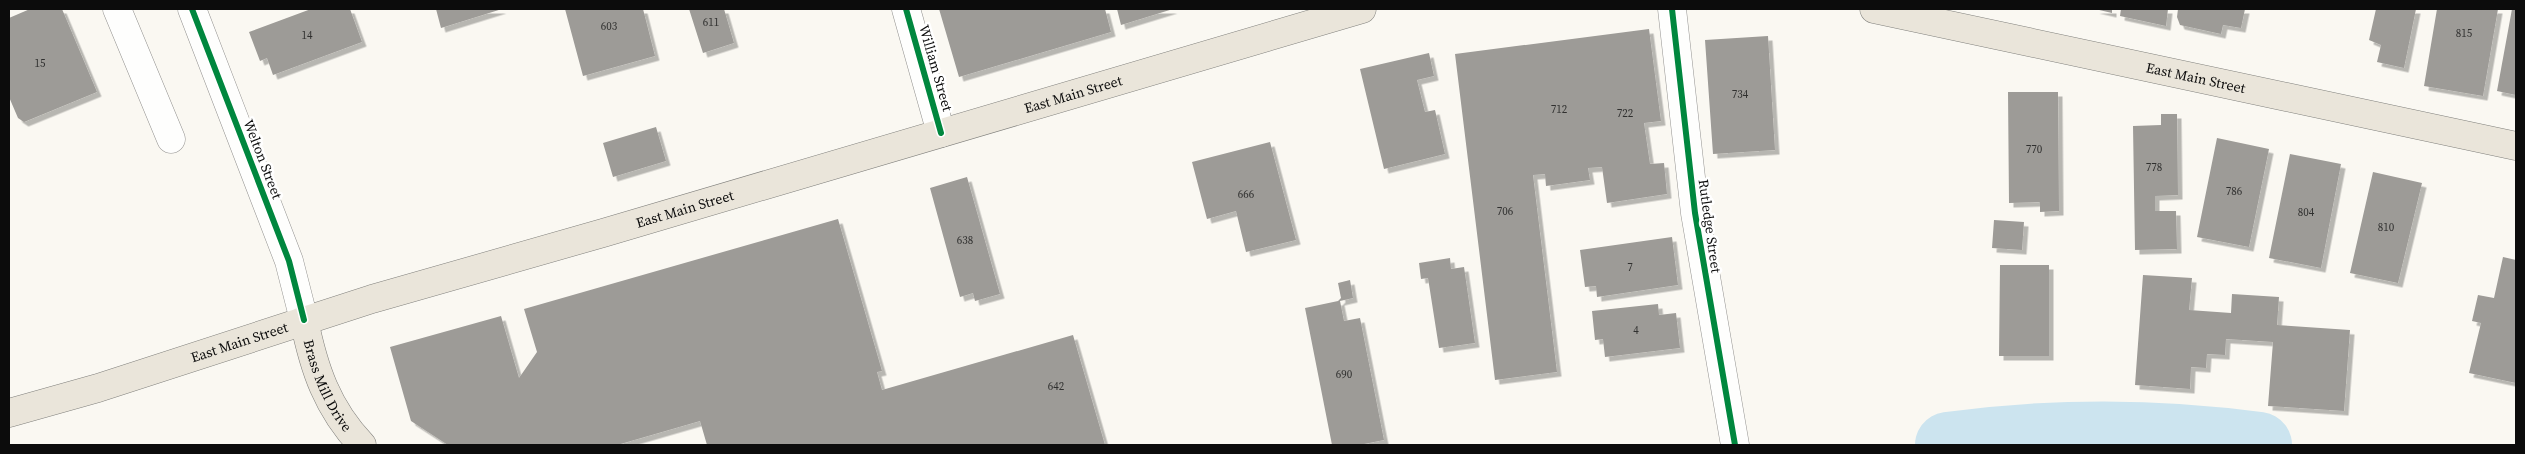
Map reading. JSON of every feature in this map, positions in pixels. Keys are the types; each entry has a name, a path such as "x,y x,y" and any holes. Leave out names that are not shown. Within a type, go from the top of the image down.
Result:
{"main road":[{"name":"East Main Street","path":"9,414 98,388 304,320 1362,9"},
{"name":"East Main Street","path":"1874,9 2516,146"},
{"name":"Brass Mill Drive","path":"304,320 311,353 320,380 340,417 362,445"}],"street":[{"path":"117,9 171,139"},
{"name":"Welton Street","path":"192,9 289,261 304,320"},
{"name":"William Street","path":"906,9 941,133"},
{"name":"Rutledge Street","path":"1672,9 1695,213 1735,445"}],"building":[{"path":"30,9 62,9 97,92 24,122 18,118 9,97 9,18"},
{"path":"311,9 350,9 362,42 273,75 267,58 260,61 249,32"},
{"path":"436,9 502,9 441,28"},
{"path":"565,9 643,9 655,56 583,76"},
{"path":"689,9 724,9 734,43 703,53"},
{"path":"939,9 1105,9 1111,32 959,77"},
{"path":"1117,9 1173,9 1121,25"},
{"path":"2095,9 2112,9 2112,13"},
{"path":"2121,9 2168,9 2166,26 2120,16"},
{"path":"2178,9 2245,9 2241,28 2223,25 2221,34 2180,25 2177,17"},
{"path":"2376,9 2416,9 2404,68 2377,62 2381,45 2369,40"},
{"path":"2437,9 2498,9 2483,96 2424,86"},
{"path":"2512,9 2516,9 2516,95 2497,91"},
{"path":"1649,29 1661,121 1644,123 1650,164 1664,163 1667,194 1607,203 1602,167 1588,168 1590,180 1546,186 1545,174 1533,175 1557,372 1495,380 1455,54"},
{"path":"1768,36 1775,150 1713,154 1705,40"},
{"path":"1429,53 1434,76 1417,80 1425,112 1435,110 1445,154 1384,169 1360,69"},
{"path":"2008,92 2058,92 2059,211 2040,212 2040,202 2009,203"},
{"path":"2161,114 2177,114 2178,195 2155,196 2155,211 2176,211 2177,249 2135,250 2133,126 2161,125"},
{"path":"656,127 666,161 613,177 603,143"},
{"path":"2217,138 2269,149 2249,247 2197,237"},
{"path":"1270,142 1296,240 1246,252 1236,211 1207,219 1192,162"},
{"path":"2290,154 2341,164 2321,268 2269,258"},
{"path":"2373,172 2422,183 2398,283 2350,273"},
{"path":"967,177 1000,294 975,301 973,293 960,297 930,188"},
{"path":"838,219 882,371 877,372 882,390 1073,335 1105,445 707,445 700,421 617,445 448,445 411,421 390,347 501,316 519,378 537,352 524,309"},
{"path":"1994,220 2024,222 2022,250 1992,248"},
{"path":"1672,237 1678,285 1597,297 1596,286 1585,287 1580,250"},
{"path":"2503,257 2516,260 2516,383 2469,373 2481,323 2472,321 2478,295 2494,298"},
{"path":"1450,258 1451,269 1464,267 1475,343 1439,348 1428,278 1421,279 1419,263"},
{"path":"2000,265 2049,265 2049,356 1999,356"},
{"path":"2143,275 2192,278 2189,310 2231,313 2232,294 2279,297 2277,325 2350,330 2344,411 2268,406 2273,342 2226,339 2225,355 2207,354 2206,368 2191,367 2190,389 2135,385"},
{"path":"1350,280 1353,298 1340,301 1344,321 1360,318 1384,440 1359,445 1332,445 1305,308 1338,301 1341,298 1338,283"},
{"path":"1658,304 1659,315 1676,313 1680,348 1605,357 1603,339 1595,340 1592,311"}],"waterway":[{"path":"1948,445 2026,437 2104,434 2181,437 2259,445"}],"cycle path":[{"path":"192,9 289,261 304,320"},
{"path":"906,9 941,133"},
{"path":"1672,9 1695,213 1735,445"}]}
